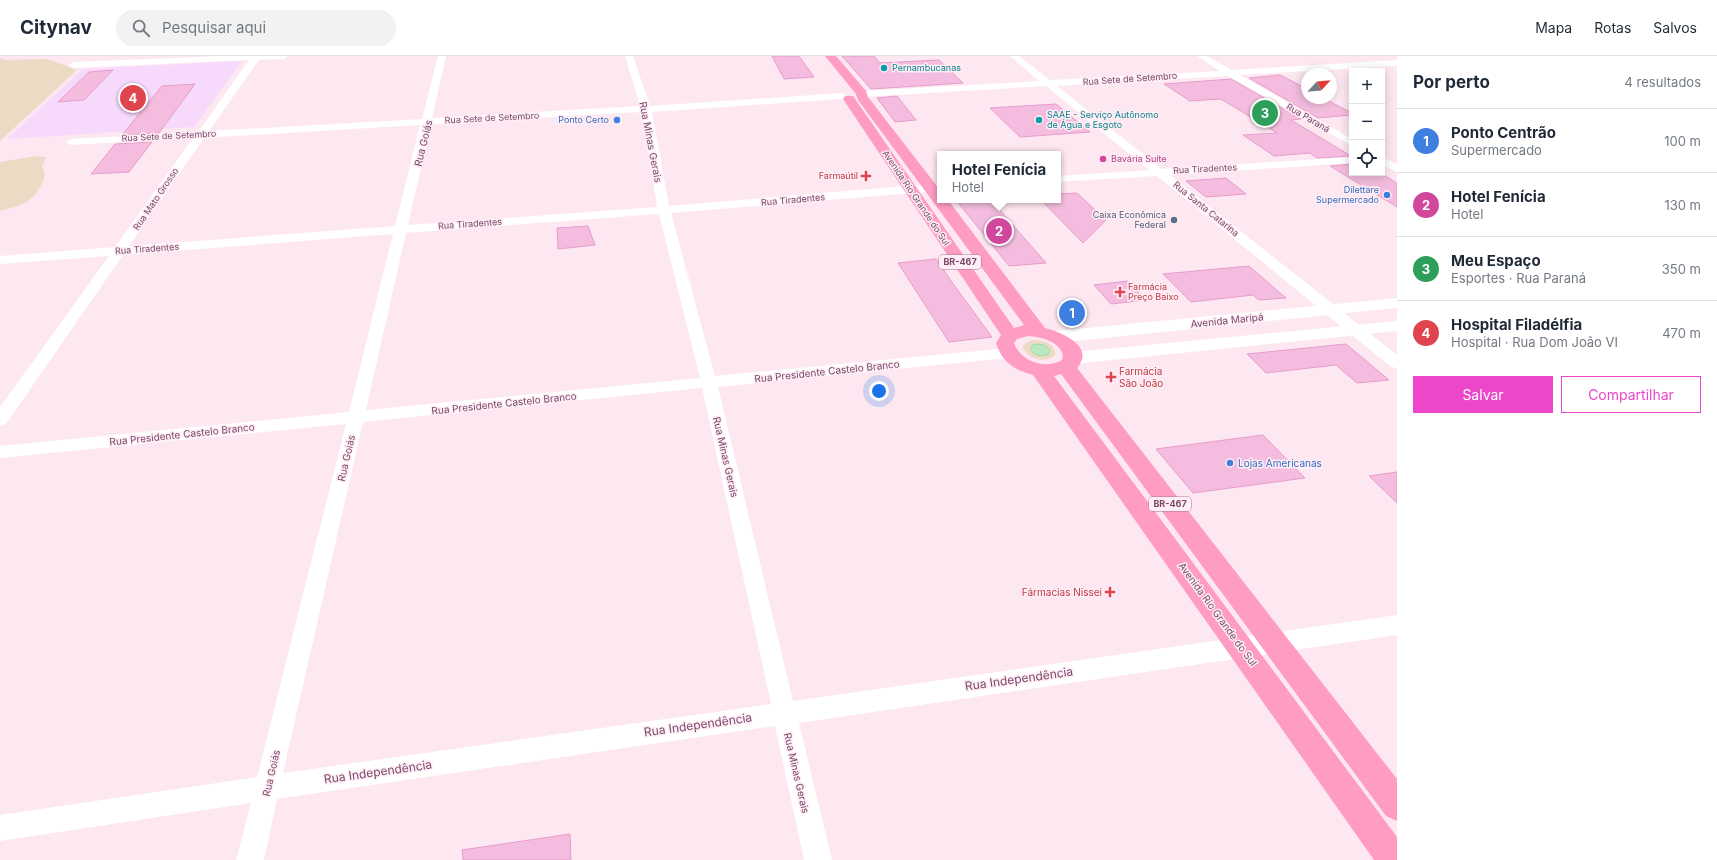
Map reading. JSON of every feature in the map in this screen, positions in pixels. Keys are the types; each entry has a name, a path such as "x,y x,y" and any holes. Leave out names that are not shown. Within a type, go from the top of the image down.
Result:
{"main road":[{"name":"Avenida Rio Grande do Sul","path":"830,56 851,94 910,190 1019,362 1040,369 1052,370 1069,362"},
{"name":"Avenida Rio Grande do Sul","path":"851,94 937,193"},
{"name":"Avenida Rio Grande do Sul","path":"945,203 1038,331"},
{"name":"Avenida Maripá","path":"1056,337 1332,311 1397,303"},
{"path":"1332,311 1362,330"},
{"path":"1069,362 1397,326"},
{"name":"BR-467","path":"1009,344 1017,332 1038,331 1056,337 1070,349 1069,362 1273,642 1397,805"},
{"name":"Avenida Rio Grande do Sul","path":"1040,369 1242,647 1394,860"}],"street":[{"path":"73,65 284,56"},
{"name":"Rua Goiás","path":"250,860 428,121 442,56"},
{"name":"Rua Minas Gerais","path":"629,56 646,109 664,210 709,383 818,860"},
{"name":"Rua Santa Catarina","path":"1014,56 1332,311"},
{"name":"Rua Paraná","path":"1201,56 1349,141"},
{"path":"1390,56 1397,59"},
{"name":"Rua Mato Grosso","path":"0,420 120,251 200,134 256,57"},
{"name":"Rua Sete de Setembro","path":"71,142 646,109 851,94 1050,84 1397,63"},
{"path":"1385,159 1397,157"},
{"name":"Rua Tiradentes","path":"1061,179 1349,160"},
{"path":"1385,161 1397,170"},
{"name":"Rua Tiradentes","path":"0,260 910,190 937,194"},
{"path":"1362,330 1397,362"},
{"name":"Rua Presidente Castelo Branco","path":"0,452 709,383 1009,344"},
{"name":"Rua Independência","path":"0,828 1397,625"}],"shaded area":[{"path":"0,58 6,60 48,59 77,70 0,141"},
{"path":"242,61 194,127 7,139 83,69"},
{"path":"37,156 46,157 42,167 44,178 34,196 25,203 0,211 0,162"},
{"path":"1032,340 1048,343 1054,348 1055,355 1051,358 1042,360 1029,355 1025,352 1023,345"},
{"path":"1034,344 1044,345 1050,350 1049,354 1041,356 1034,353 1030,349"}],"building":[{"path":"772,56 799,56 814,77 784,79"},
{"path":"842,56 874,56 880,63 939,60 963,83 871,89"},
{"path":"113,70 84,100 58,102 89,72"},
{"path":"1280,75 1301,86 1301,104 1335,104 1349,111 1349,115 1318,118 1249,78"},
{"path":"1231,79 1301,119 1291,120 1349,156 1317,158 1310,153 1274,156 1243,135 1277,133 1221,99 1190,101 1164,84"},
{"path":"195,84 159,133 122,135 162,86"},
{"path":"897,96 916,120 895,122 877,98"},
{"name":"SAAE - Serviço Autônomo de Água e Esgoto","path":"1056,104 1090,132 1020,137 990,108"},
{"path":"152,142 129,172 91,174 115,144"},
{"name":"Dilettare Supermercado","path":"1349,164 1349,176 1385,176 1397,183 1397,207 1330,166"},
{"path":"1226,178 1246,194 1206,197 1186,181"},
{"path":"1077,193 1106,220 1083,243 1044,203 1061,203 1061,194"},
{"path":"958,203 994,203 1046,263 1009,266"},
{"path":"588,226 595,245 558,249 557,228"},
{"path":"936,259 992,337 949,342 898,263"},
{"path":"1249,266 1286,298 1259,300 1253,295 1191,302 1163,274"},
{"name":"Farmácia Preço Baixo","path":"1127,281 1146,300 1111,304 1094,285"},
{"path":"1346,344 1389,380 1357,383 1336,365 1266,373 1247,354"},
{"name":"Lojas Americanas","path":"1263,435 1305,478 1193,493 1156,449"},
{"path":"1397,472 1397,503 1369,476"},
{"path":"570,834 571,860 463,860 462,850"}],"place":[{"name":"Pernambucanas","path":"884,68"},
{"name":"Hospital Filadélfia","path":"133,98"},
{"name":"Meu Espaço","path":"1265,113"},
{"name":"Ponto Certo","path":"617,120"},
{"name":"SAAE - Serviço Autônomo de Água e Esgoto","path":"1039,120"},
{"name":"Bavária Suíte","path":"1103,159"},
{"name":"Farmaútil","path":"866,176"},
{"name":"Dilettare Supermercado","path":"1387,195"},
{"name":"Caixa Econômica Federal","path":"1174,220"},
{"name":"Hotel Fenícia","path":"999,231"},
{"name":"Farmácia Preço Baixo","path":"1120,292"},
{"name":"Ponto Centrão","path":"1072,313"},
{"name":"Farmácia São João","path":"1111,377"},
{"name":"Lojas Americanas","path":"1230,463"},
{"name":"Fármacias Nissei","path":"1110,592"}]}
